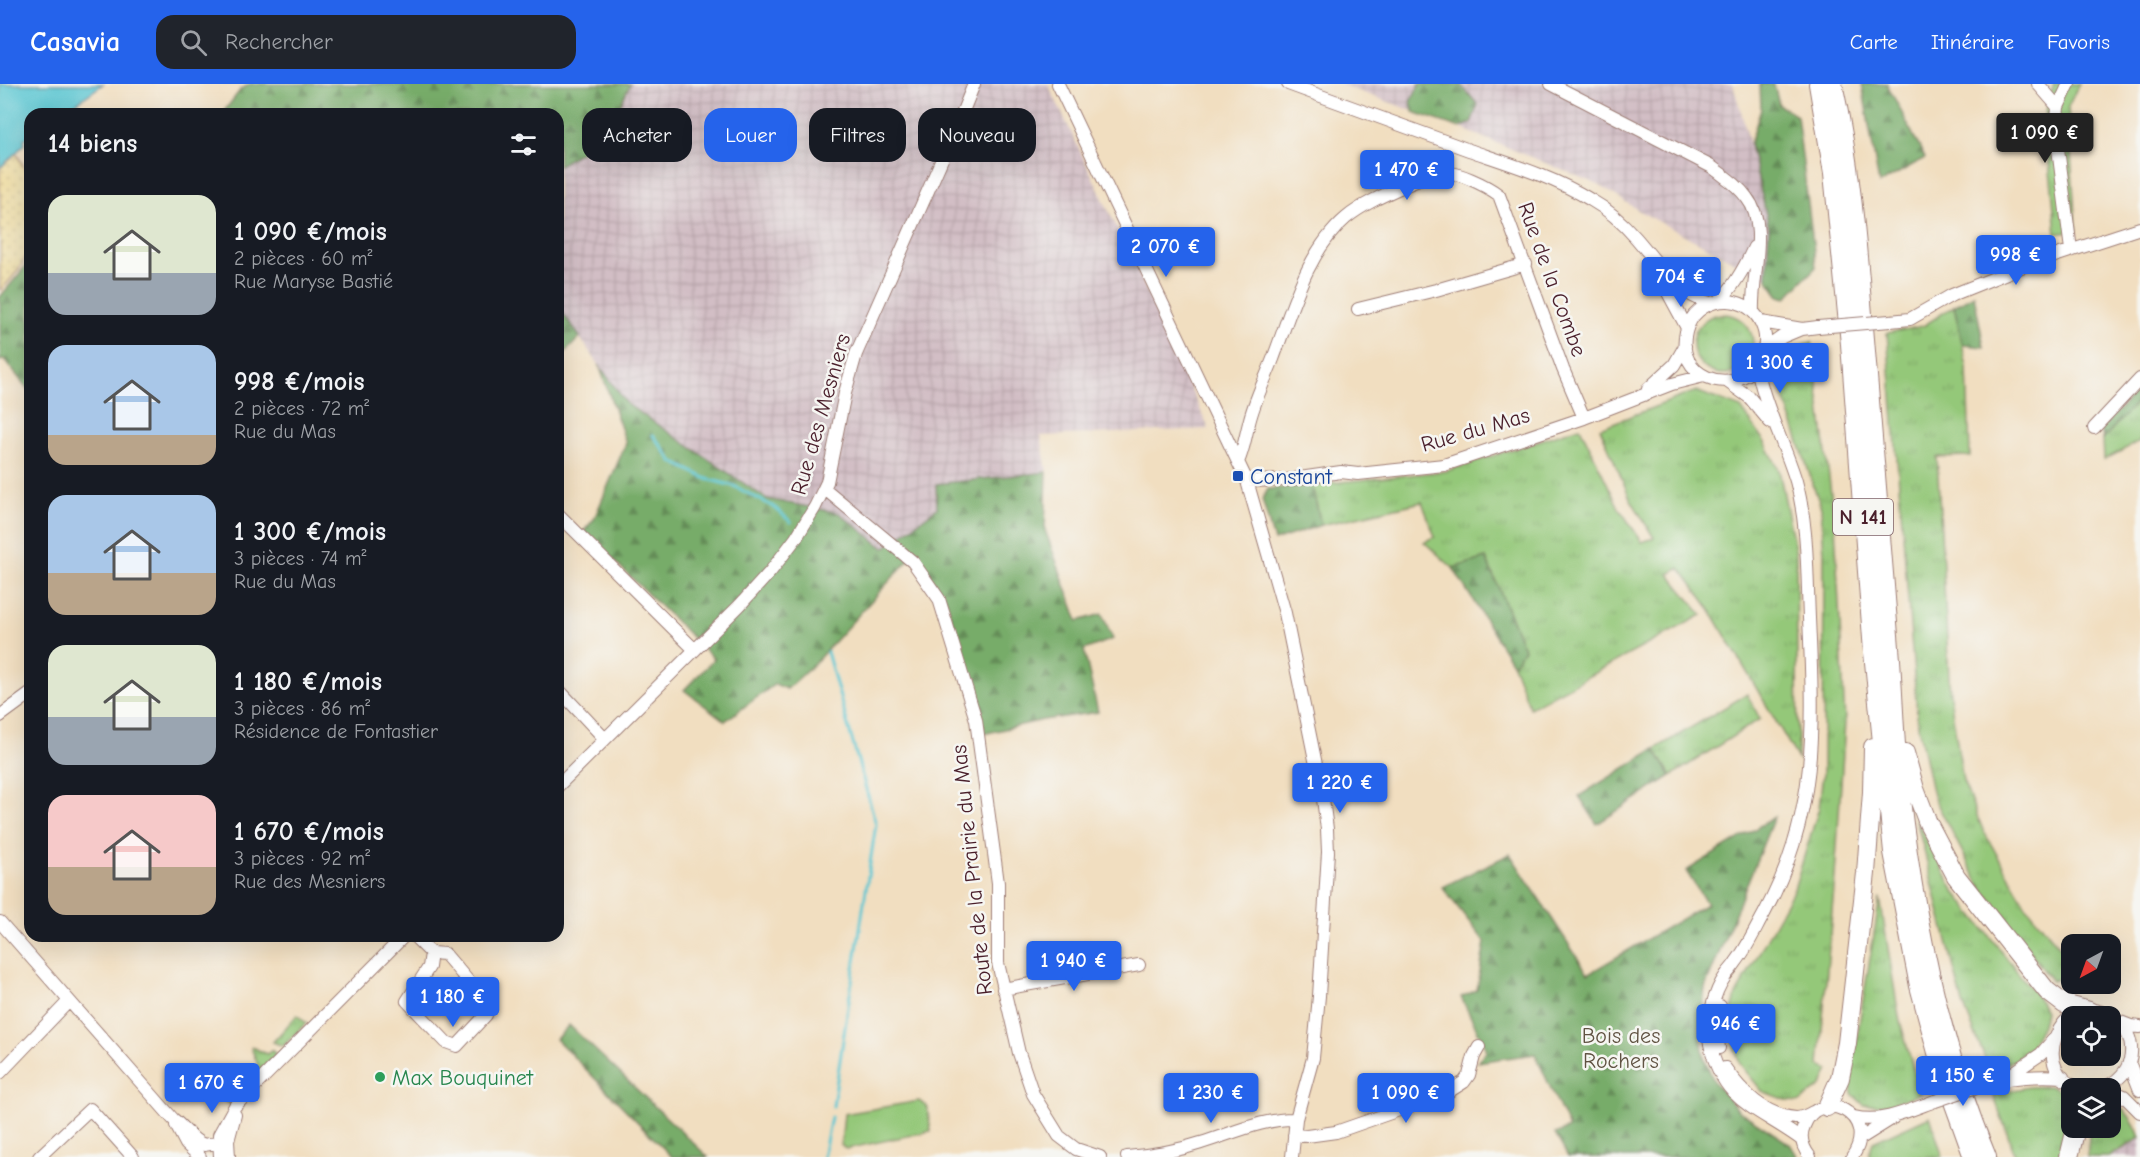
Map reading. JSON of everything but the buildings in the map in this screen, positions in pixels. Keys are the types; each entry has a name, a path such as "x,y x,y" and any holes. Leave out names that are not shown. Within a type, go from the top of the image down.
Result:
{"highway":[{"name":"N 141","path":"1818,84 1833,173 1849,332 1878,704 1893,852 1915,964 1942,1071 1973,1157"},
{"name":"N 141","path":"1833,84 1844,134 1854,217 1892,665 1900,790 1915,899 1957,1076 1987,1157"},
{"path":"1892,665 1906,758 1915,789 1942,852 1967,891 2047,991 2064,1004 2071,1006"},
{"path":"1820,1109 1840,1077 1847,1043 1866,873 1872,792 1873,728 1878,704"},
{"path":"2069,1157 2074,1138"}],"street":[{"name":"Rue des Mesniers","path":"564,780 740,606 780,559 807,522 825,489 845,393 856,354 974,84"},
{"path":"1058,84 1247,481 1285,613 1321,788 1328,852 1313,1058 1296,1119 1292,1157"},
{"path":"1288,84 1563,185 1612,213 1682,290 1692,297 1715,302 1738,303 1757,317 1802,329"},
{"path":"1551,84 1712,167 1736,184 1749,200 1757,215 1759,228 1752,293 1757,317 1766,339 1765,349 1758,366 1745,377 1728,382 1712,380 1704,376 1691,363 1685,346 1687,328 1696,313 1727,293 1746,264 1757,240"},
{"path":"2038,84 2058,107"},
{"path":"2069,84 2058,107 2056,133 2071,250"},
{"name":"Rue de la Combe","path":"1238,462 1246,442 1248,423 1260,389 1313,261 1327,238 1346,218 1361,207 1398,189 1440,173 1449,172 1464,177 1492,189 1499,195 1559,358 1584,418"},
{"path":"1765,349 1802,329 1910,318 1969,287 2140,228"},
{"path":"1646,250 1687,328"},
{"path":"1358,309 1436,290 1526,264"},
{"name":"Rue du Mas","path":"1638,398 1674,365 1685,346"},
{"path":"1758,366 1775,427 1795,479 1801,502 1806,541 1811,692 1810,769 1802,816 1790,856 1768,907 1718,992 1708,1032 1715,1062 1731,1092 1742,1102 1802,1140"},
{"name":"Rue du Mas","path":"1247,481 1286,480 1341,472 1358,474 1444,465 1584,418 1672,384 1704,376"},
{"path":"2094,428 2140,379"},
{"path":"1728,382 1749,397 1775,427"},
{"name":"Route de la Prairie du Mas","path":"825,489 913,562 939,599 976,720 997,873 998,963 1026,1077 1045,1116 1067,1143 1092,1156 1100,1157"},
{"path":"564,520 695,650"},
{"path":"564,695 605,739"},
{"path":"0,716 24,698"},
{"path":"0,922 173,1119 199,1143 210,1146 223,1142"},
{"path":"220,1157 224,1123 241,1100 398,942"},
{"path":"420,942 431,953 445,954 485,1001 486,1015 457,1046 446,1042 406,1001 429,967 431,953"},
{"path":"1736,963 1720,1006 1717,1033 1724,1065 1734,1080 1759,1105 1796,1118 1820,1109 1837,1107 1846,1110 1854,1117 1861,1138 1852,1157"},
{"path":"1004,989 1139,965"},
{"path":"0,1073 69,1001"},
{"path":"2121,1022 2140,1027"},
{"path":"2121,1025 2129,1037 2130,1059 2140,1090"},
{"path":"2006,1078 2042,1054 2061,1026"},
{"path":"2053,1040 2052,1053 2055,1066 2063,1077"},
{"path":"2119,1078 2140,1046"},
{"path":"1294,1135 1307,1136 1336,1132 1445,1094 1464,1082 1469,1075 1479,1047"},
{"path":"1854,1117 1867,1119 1897,1114 2006,1078 2063,1077"},
{"path":"2121,1095 2140,1112"},
{"path":"39,1157 90,1109 133,1157"},
{"path":"1810,1157 1804,1148 1802,1130 1806,1120 1820,1109"},
{"path":"1861,1138 1897,1114"},
{"path":"173,1119 186,1144 201,1157"},
{"path":"1127,1157 1198,1144 1256,1126 1296,1119"},
{"path":"223,1142 229,1157"}],"shaded area":[{"path":"630,84 1048,84 1140,276 1209,429 1041,436 1047,472 936,484 937,508 884,548 839,513 767,499 627,404 564,315 564,162 582,151 582,162 692,162 692,108 619,108"},
{"path":"1339,84 1733,84 1750,144 1769,227 1767,279 1641,212 1599,185 1460,128"},
{"path":"2140,1138 2140,1157 2109,1157"}],"green space":[{"path":"250,84 630,84 619,108 582,108 582,151 564,162 564,108 227,108 241,89"},
{"path":"1420,84 1460,84 1478,105 1471,123 1460,128 1413,112 1411,100"},
{"path":"1760,84 1774,84 1779,105 1797,116 1816,267 1786,298 1779,296 1767,279 1769,227 1750,144 1761,109"},
{"path":"1862,84 1887,84 1925,158 1879,184"},
{"path":"2054,84 2079,84 2068,107 2076,231 2056,234 2045,128 2049,96"},
{"path":"24,268 24,384 4,359 0,361 0,297"},
{"path":"1974,295 1984,347 1963,345 1954,306"},
{"path":"1954,306 1967,366 1970,456 1937,457 1950,696 1963,781 1983,830 2026,906 2061,949 2061,978 2052,981 1978,882 1933,796 1918,726 1887,333 1923,326"},
{"path":"1723,314 1744,323 1753,344 1744,365 1723,374 1702,365 1693,344 1702,323"},
{"path":"564,315 580,337 564,354"},
{"path":"1812,342 1835,525 1845,722 1819,1065 1829,1070 1821,1086 1800,1102 1788,1101 1762,1091 1740,1064 1728,1025 1736,995 1794,889 1819,808 1823,773 1824,554 1821,508 1778,380 1780,364 1786,353 1796,346"},
{"path":"599,365 627,404 767,499 839,513 884,548 937,508 936,484 1047,472 1045,530 1078,621 1102,614 1113,639 1084,650 1098,712 1043,720 983,734 947,602 913,555 813,665 787,689 775,684 725,721 684,690 714,659 584,531 594,519 626,443"},
{"path":"2140,387 2140,399 2103,439 2101,429"},
{"path":"1696,391 1741,408 1766,444 1779,470 1796,554 1798,759 1708,606 1680,568 1669,574 1702,615 1530,708 1513,665 1524,649 1486,558 1453,568 1424,542 1435,537 1422,502 1321,525 1312,485 1447,471 1580,427 1619,508 1642,542 1654,538 1630,498 1600,428"},
{"path":"2140,399 2140,441 2104,460 2103,439"},
{"path":"1312,485 1321,525 1274,541 1262,499 1268,489"},
{"path":"1486,558 1524,649 1513,665 1453,568"},
{"path":"1747,694 1760,719 1671,776 1655,749"},
{"path":"1655,749 1671,776 1597,824 1579,796"},
{"name":"Bois des Rochers","path":"1774,817 1705,988 1700,1028 1704,1057 1714,1082 1739,1111 1790,1144 1798,1157 1568,1157 1555,1134 1569,1128 1535,1054 1477,1062 1487,1050 1461,997 1477,990 1485,942 1442,887 1510,854 1588,974 1707,904 1686,871"},
{"path":"1916,819 1955,892 2038,998 2045,1011 2042,1025 2031,1046 2015,1060 1990,1071 1963,1004"},
{"path":"1880,898 1899,1017 1920,1094 1887,1105 1864,1105 1852,1094 1850,1079"},
{"path":"297,1015 306,1023 283,1046 273,1042"},
{"path":"569,1025 708,1157 672,1157 556,1039"},
{"path":"252,1047 267,1054 272,1050 276,1055 256,1074 252,1069 258,1065"},
{"path":"244,1075 248,1083 229,1104 225,1101 228,1098 225,1095"},
{"path":"2052,1086 2061,1091 2061,1138 2064,1138 2061,1157 2016,1157 1993,1094 2029,1087"},
{"path":"919,1101 927,1106 931,1131 846,1149 841,1145 844,1114"},
{"path":"2121,1108 2129,1117 2140,1138 2109,1157 2087,1157 2089,1138 2121,1138"},
{"path":"1930,1116 1943,1157 1869,1157 1873,1142"}],"sand":[{"path":"16,153 24,167 24,259 17,271 0,290 0,168"}],"water":[{"path":"0,84 103,84 69,108 24,108 24,145 0,168"}],"waterway":[{"path":"653,435 673,462 707,479 734,486 774,507 791,522"},
{"path":"827,652 876,824 833,1106"},
{"path":"823,1157 831,1117"}],"place":[{"name":"Constant","path":"1238,476"},
{"name":"Max Bouquinet","path":"380,1077"}]}
